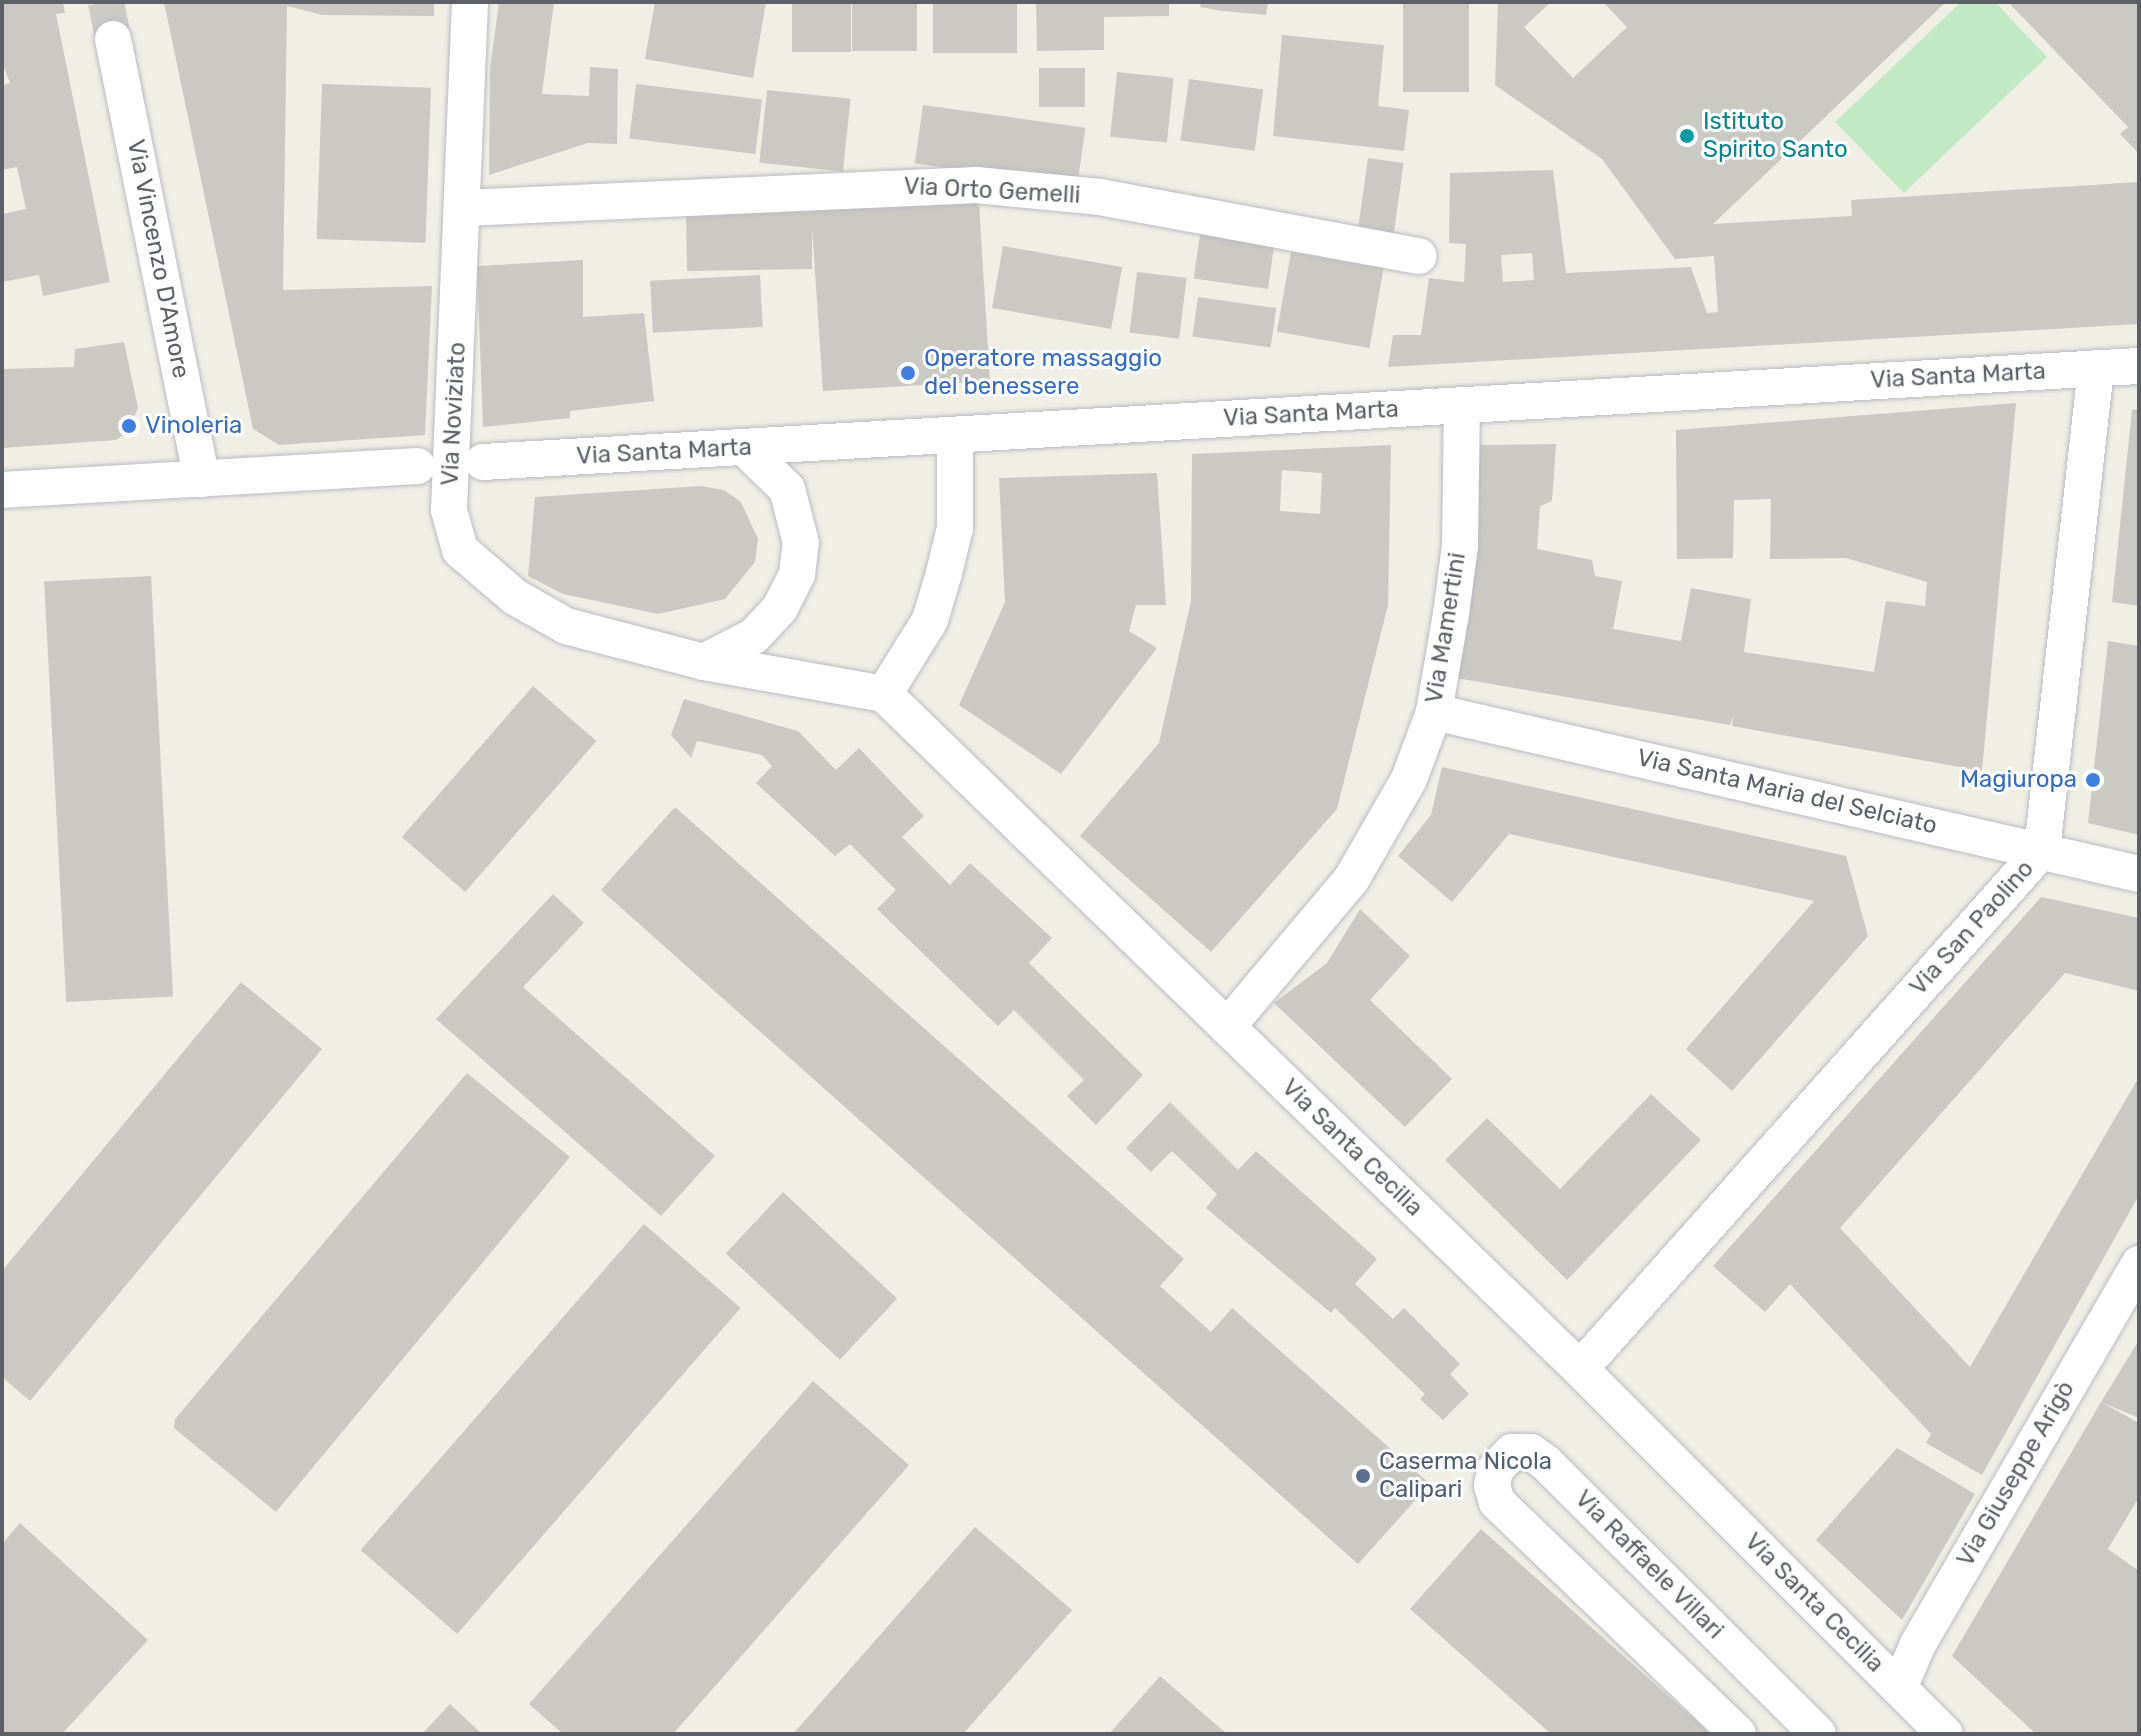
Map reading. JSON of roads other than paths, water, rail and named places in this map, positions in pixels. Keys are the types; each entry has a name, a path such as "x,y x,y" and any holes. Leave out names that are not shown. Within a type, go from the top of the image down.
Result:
{"street":[{"name":"Via Noviziato","path":"470,2 464,208 449,510 453,538 515,597 566,626 704,662"},
{"name":"Via Vincenzo D'Amore","path":"113,39 202,479"},
{"name":"Via Orto Gemelli","path":"464,208 976,185 1100,197 1419,256"},
{"name":"Via Santa Marta","path":"483,462 2139,366"},
{"name":"Via San Paolino","path":"1580,1369 2042,850 2096,368"},
{"name":"Via Mamertini","path":"1227,1027 1351,880 1409,779 1434,712 1460,546 1462,405"},
{"path":"704,662 884,694 930,620 944,573 955,528 955,435"},
{"path":"704,662 754,636 780,608 797,574 801,543 787,489 744,447"},
{"path":"2,490 417,466"},
{"name":"Via Santa Cecilia","path":"884,694 1580,1369 1945,1734"},
{"name":"Via Santa Maria del Selciato","path":"1434,712 2139,874"},
{"name":"Via Giuseppe Arigò","path":"1899,1688 1918,1644 2139,1264"},
{"name":"Via Raffaele Villari","path":"1738,1734 1497,1502 1492,1486 1495,1470 1512,1452 1531,1452 1546,1463 1818,1734"}],"tunnel":[{"path":"106,2 113,39"}],"place":[{"name":"Istituto Spirito Santo","path":"1687,136"},
{"name":"Operatore massaggio del benessere","path":"908,373"},
{"name":"Vinoleria","path":"129,426"},
{"name":"Magiuropa","path":"2093,780"},
{"name":"Caserma Nicola Calipari","path":"1363,1476"}]}
